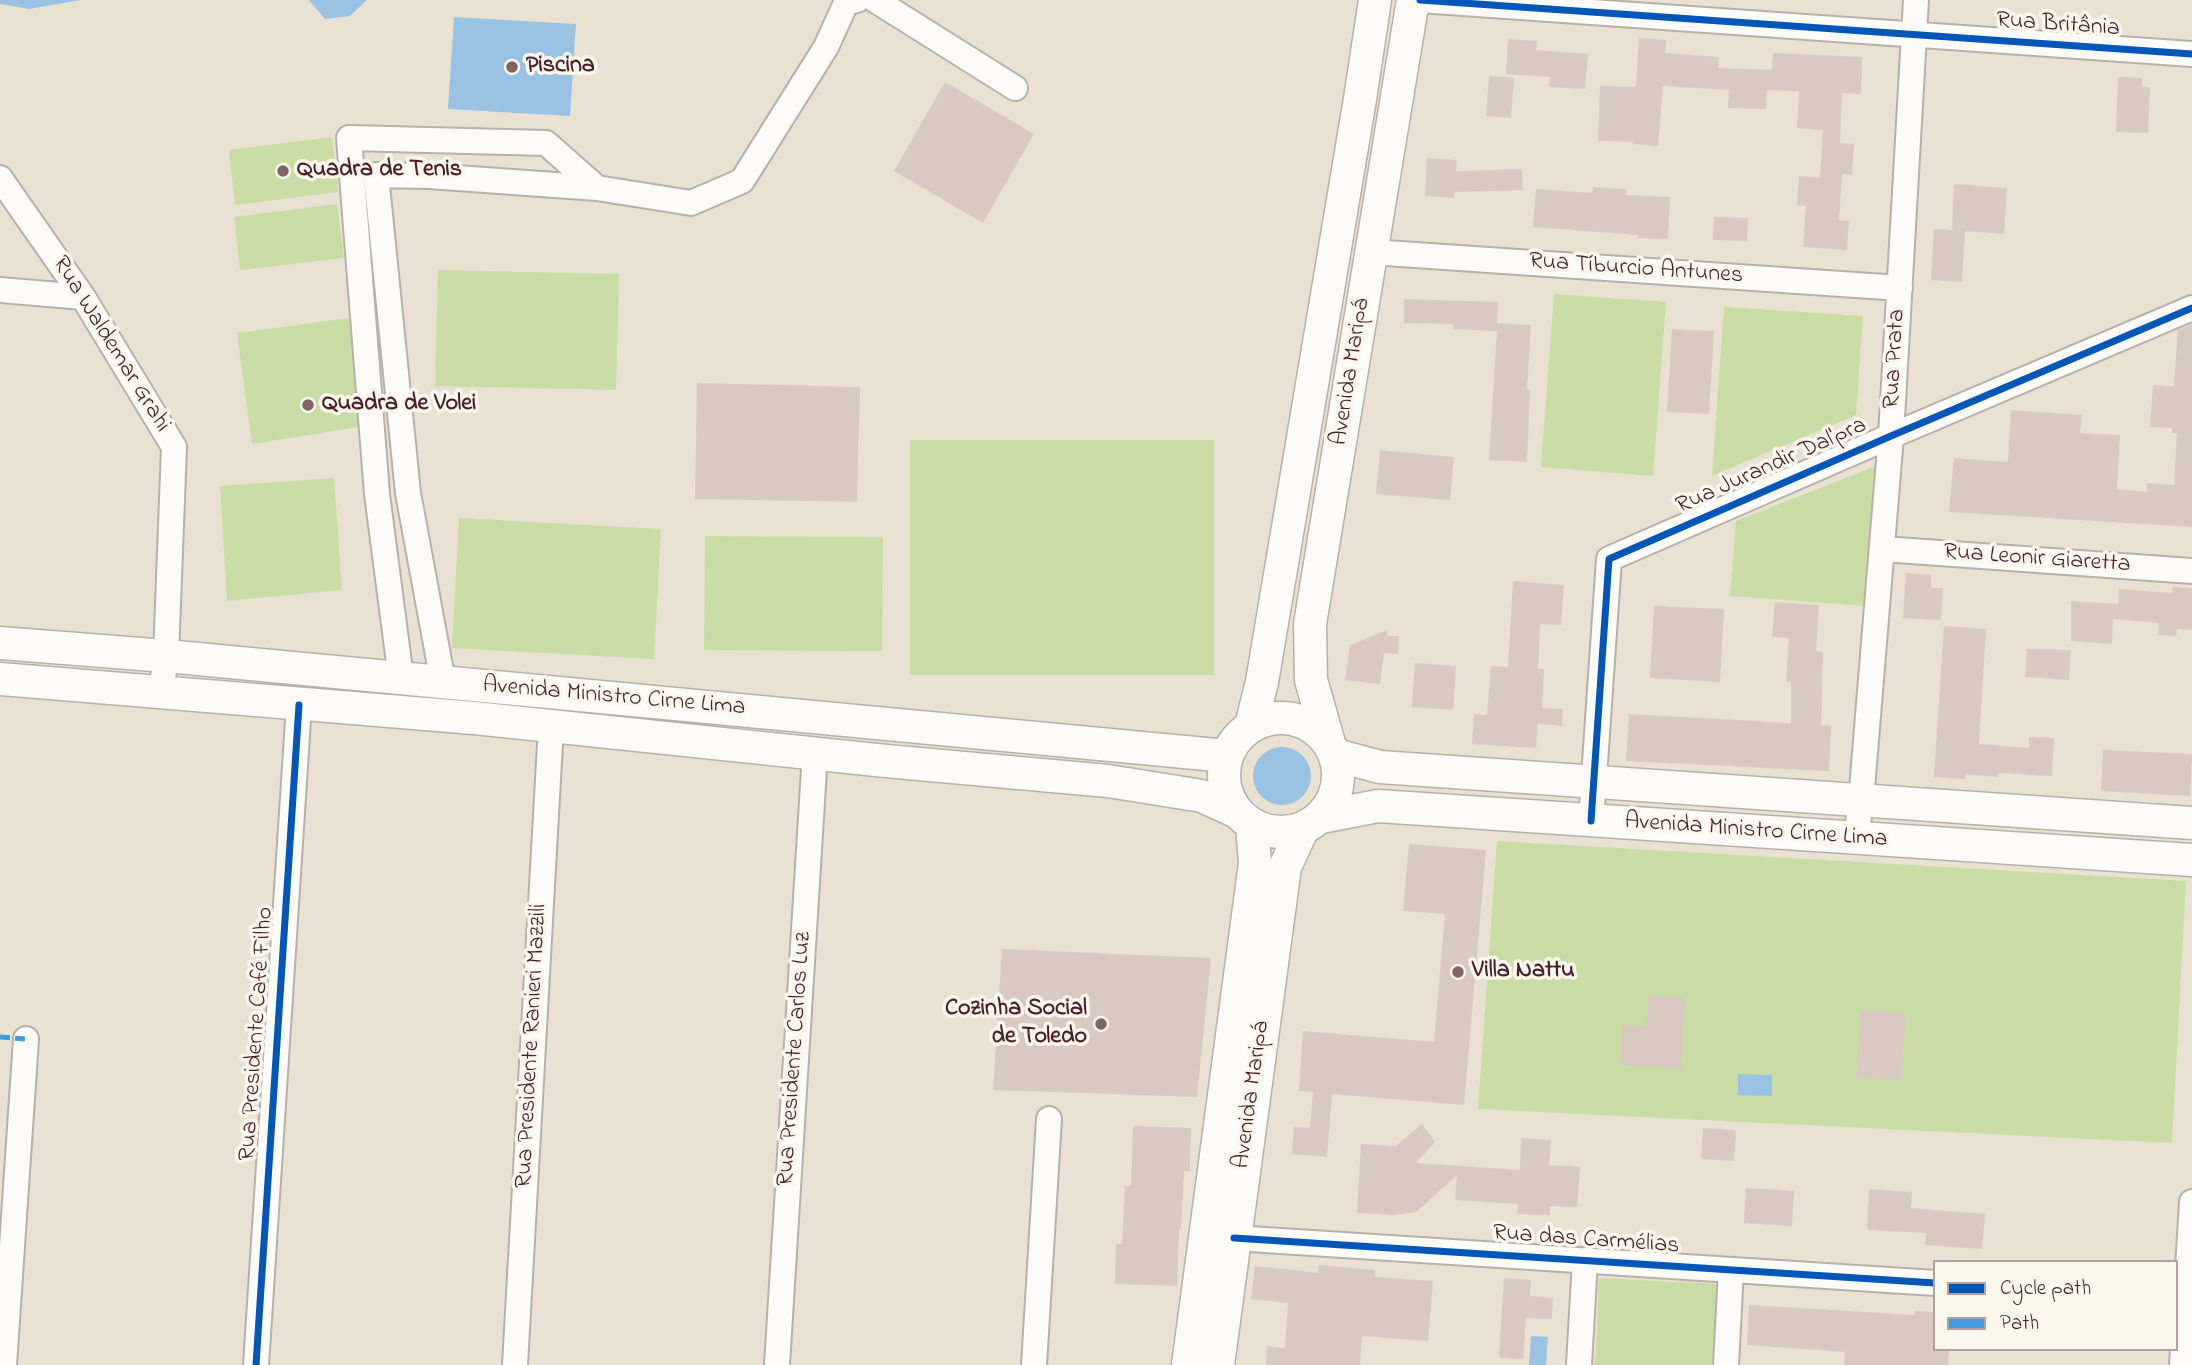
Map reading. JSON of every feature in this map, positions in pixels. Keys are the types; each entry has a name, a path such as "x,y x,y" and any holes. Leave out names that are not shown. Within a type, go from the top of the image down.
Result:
{"main road":[{"name":"Avenida Maripá","path":"1251,726 1262,682 1375,0"},
{"name":"Avenida Maripá","path":"1332,749 1311,680 1310,624 1413,0"},
{"name":"Avenida Ministro Cirne Lima","path":"0,643 166,656 1227,756"},
{"path":"247,699 243,687 247,676 289,668"},
{"path":"0,679 474,718 1108,781 1202,796 1269,831 1286,832 1312,822 1331,803 1337,788 1338,771 1332,749 1317,730 1302,721 1285,717 1267,719 1251,726 1236,739 1227,756 1224,776 1227,795 1245,818"},
{"path":"559,727 570,694"},
{"name":"Avenida Ministro Cirne Lima","path":"1332,749 1380,767 2192,823"},
{"name":"Avenida Ministro Cirne Lima","path":"1312,822 1378,806 2192,860"},
{"name":"Avenida Maripá","path":"1188,1365 1232,1140 1238,1093 1255,863 1245,818"},
{"name":"Avenida Maripá","path":"1238,1093 1285,867 1312,822"},
{"name":"Avenida Maripá","path":"1218,1365 1234,1238 1232,1140"}],"street":[{"path":"443,682 408,493 376,175 429,176 597,188 691,203 742,181 826,47 846,3 857,0"},
{"path":"875,0 1015,88"},
{"name":"Rua Britânia","path":"1420,0 2192,54"},
{"name":"Rua Prata","path":"1856,838 1891,436 1916,0"},
{"path":"401,678 377,494 349,138 546,143 597,188"},
{"path":"426,141 429,176"},
{"name":"Rua Waldemar Grahi","path":"0,178 83,297 174,447 166,656 161,693"},
{"name":"Rua Tíburcio Antunes","path":"1371,252 1900,288"},
{"path":"0,290 83,297"},
{"name":"Rua Jurandir Dal'pra","path":"1591,821 1609,559 2192,308"},
{"path":"377,494 408,493"},
{"name":"Rua Leonir Giaretta","path":"1882,549 2192,571"},
{"name":"Rua Presidente Café Filho","path":"256,1365 299,705"},
{"name":"Rua Presidente Ranieri Mazzili","path":"515,1365 559,727"},
{"name":"Rua Presidente Carlos Luz","path":"777,1365 815,753"},
{"path":"4,1365 26,1039"},
{"path":"1034,1365 1049,1119"},
{"path":"2182,1365 2192,1202"},
{"name":"Rua das Carmélias","path":"1234,1238 1933,1283"},
{"path":"1579,1365 1585,1261"},
{"path":"1726,1365 1731,1270"}],"green space":[{"name":"Quadra de Tenis","path":"332,137 338,192 235,205 229,150"},
{"name":"Quadra de Tenis","path":"337,204 344,258 240,270 234,217"},
{"path":"438,270 619,274 616,390 435,386"},
{"path":"1554,294 1666,302 1653,476 1541,467"},
{"path":"1724,307 1863,316 1856,415 1712,476"},
{"path":"356,317 371,425 252,444 237,333"},
{"path":"910,440 1214,440 1214,675 910,675"},
{"path":"1876,466 1865,606 1730,596 1736,521"},
{"path":"334,478 342,590 227,601 220,486"},
{"path":"459,518 661,529 654,659 452,648"},
{"path":"705,536 883,537 882,651 704,650"},
{"path":"1497,841 2186,881 2172,1143 1478,1109"},
{"path":"1599,1278 1717,1284 1713,1365 1595,1365"}],"water":[{"path":"0,0 81,0 29,9 0,4"},
{"path":"309,0 367,0 350,16 325,19"},
{"name":"Piscina","path":"454,17 576,24 570,116 448,109"},
{"path":"1276,747 1288,747 1303,755 1311,770 1311,782 1303,797 1288,805 1276,805 1261,797 1253,782 1253,770 1261,755"},
{"path":"1738,1074 1772,1075 1772,1096 1738,1095"},
{"path":"1531,1336 1548,1337 1546,1365 1529,1365"}],"building":[{"path":"1639,38 1666,40 1665,53 1719,57 1718,68 1772,70 1773,53 1862,57 1861,94 1842,93 1840,143 1854,144 1852,175 1842,174 1839,220 1849,221 1847,250 1803,247 1806,206 1797,205 1799,176 1820,178 1823,130 1797,128 1799,91 1767,90 1766,109 1728,108 1729,90 1663,86 1658,146 1598,141 1600,86 1636,87"},
{"path":"1508,39 1537,41 1536,50 1588,54 1585,89 1549,87 1550,77 1506,74"},
{"path":"1489,76 1514,78 1511,118 1486,116"},
{"path":"2118,77 2142,78 2142,87 2150,87 2148,133 2116,132"},
{"path":"945,82 1034,134 983,223 894,171"},
{"path":"1427,158 1457,160 1456,171 1522,169 1523,190 1454,192 1454,198 1425,196"},
{"path":"1954,184 2007,188 2004,234 1952,230"},
{"path":"1593,187 1626,189 1626,195 1670,197 1668,239 1533,227 1536,189 1592,193"},
{"path":"1714,217 1748,218 1747,241 1713,240"},
{"path":"1934,229 1965,231 1962,282 1931,280"},
{"path":"1404,299 1498,302 1497,323 1531,325 1527,389 1530,389 1527,462 1489,460 1497,331 1453,329 1453,324 1404,323"},
{"path":"2192,324 2192,527 1949,512 1954,458 2008,462 2011,410 2082,415 2080,433 2120,435 2117,489 2147,492 2147,483 2174,485 2177,433 2172,433 2172,428 2150,427 2153,385 2174,386 2178,330"},
{"path":"1672,329 1714,331 1709,414 1667,412"},
{"path":"697,383 860,387 857,502 695,499"},
{"path":"1380,450 1454,457 1450,500 1376,494"},
{"path":"1906,573 1931,575 1931,588 1943,588 1941,620 1903,618"},
{"path":"1513,581 1564,585 1561,625 1540,624 1538,669 1544,669 1542,708 1563,709 1562,726 1538,724 1536,748 1472,744 1474,714 1487,715 1491,666 1508,667"},
{"path":"2173,587 2192,588 2192,630 2177,629 2176,636 2158,635 2159,623 2113,619 2112,644 2071,641 2071,601 2118,604 2119,589 2172,593"},
{"path":"1775,602 1819,605 1816,651 1823,652 1821,725 1831,726 1829,771 1626,761 1629,714 1791,723 1791,682 1786,681 1789,638 1772,637"},
{"path":"1654,606 1724,609 1720,682 1650,678"},
{"path":"1944,626 1986,629 1979,744 2029,748 2029,737 2054,738 2052,776 1999,773 1998,777 1965,774 1965,779 1934,777"},
{"path":"1387,630 1387,636 1399,636 1398,654 1384,653 1380,684 1345,680 1350,645"},
{"path":"2027,649 2071,650 2069,680 2025,677"},
{"path":"1415,663 1456,666 1453,710 1412,707"},
{"path":"2103,750 2192,754 2190,796 2101,791"},
{"name":"Villa Nattu","path":"1409,844 1486,850 1464,1105 1332,1094 1327,1157 1292,1154 1294,1127 1310,1128 1313,1092 1299,1091 1303,1031 1434,1042 1445,914 1403,911"},
{"name":"Cozinha Social de Toledo","path":"1002,949 1211,958 1197,1097 993,1090"},
{"path":"1649,996 1685,998 1681,1068 1620,1065 1622,1025 1647,1026"},
{"path":"1861,1010 1906,1013 1901,1081 1856,1078"},
{"path":"1422,1124 1435,1142 1416,1163 1520,1170 1521,1138 1551,1140 1549,1165 1580,1167 1577,1207 1550,1206 1550,1215 1517,1214 1518,1204 1455,1200 1457,1175 1416,1212 1392,1215 1357,1213 1361,1144 1396,1146"},
{"path":"1133,1126 1191,1128 1190,1171 1184,1171 1177,1286 1115,1284 1116,1244 1122,1244 1125,1186 1131,1186"},
{"path":"1703,1128 1736,1130 1734,1161 1701,1159"},
{"path":"1746,1188 1794,1191 1792,1226 1744,1223"},
{"path":"1869,1189 1912,1192 1911,1208 1985,1214 1982,1249 1925,1245 1926,1233 1867,1230"},
{"path":"1319,1265 1375,1270 1375,1277 1433,1281 1428,1341 1362,1336 1360,1365 1266,1365 1267,1346 1285,1348 1288,1303 1251,1299 1255,1266 1318,1273"},
{"path":"1504,1278 1531,1280 1530,1296 1553,1298 1552,1319 1526,1318 1523,1359 1499,1358"},
{"path":"1749,1305 1915,1315 1915,1311 1933,1312 1933,1351 1949,1351 1948,1365 1844,1365 1845,1352 1747,1345"}],"marked path":[{"path":"0,1037 26,1039"}],"cycle path":[{"path":"1420,0 2192,54"},
{"path":"1591,821 1609,559 2192,308"},
{"path":"256,1365 299,705"},
{"path":"1234,1238 1933,1283"}],"place":[{"name":"Piscina","path":"512,67"},
{"name":"Quadra de Tenis","path":"283,171"},
{"name":"Quadra de Volei","path":"308,405"},
{"name":"Villa Nattu","path":"1458,972"},
{"name":"Cozinha Social de Toledo","path":"1101,1024"}]}
